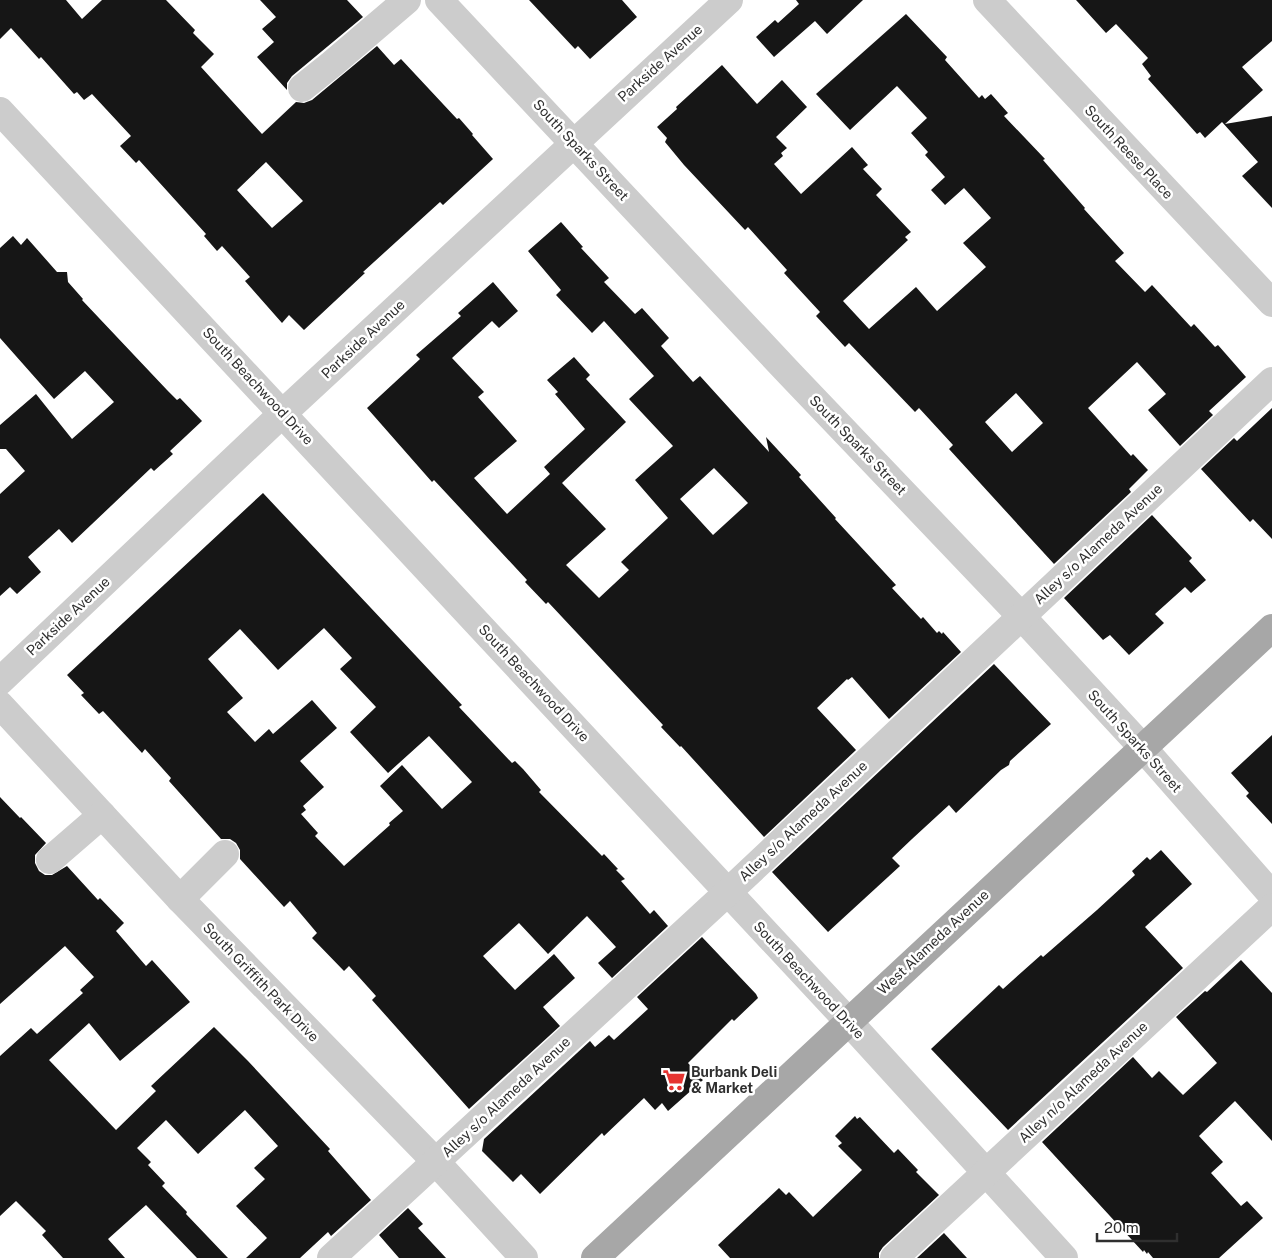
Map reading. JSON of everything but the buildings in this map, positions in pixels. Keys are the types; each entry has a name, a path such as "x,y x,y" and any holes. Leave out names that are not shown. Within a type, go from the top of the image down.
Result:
{"main road":[{"name":"West Alameda Avenue","path":"595,1258 1272,628"}],"street":[{"path":"302,88 407,0"},
{"name":"South Sparks Street","path":"439,0 782,366 1021,616 1143,748 1272,895"},
{"name":"Parkside Avenue","path":"0,681 283,413 729,0"},
{"name":"South Reese Place","path":"987,0 1272,303"},
{"name":"South Beachwood Drive","path":"0,110 848,1021 1064,1258"},
{"name":"Alley s/o Alameda Avenue","path":"331,1258 728,892 1272,381"},
{"name":"South Griffith Park Drive","path":"0,705 180,899 436,1162 524,1258"},
{"path":"50,860 102,815"},
{"path":"180,899 225,854"},
{"name":"Alley n/o Alameda Avenue","path":"894,1258 1272,907"}],"place":[{"name":"Burbank Deli & Market","path":"674,1080"}]}
